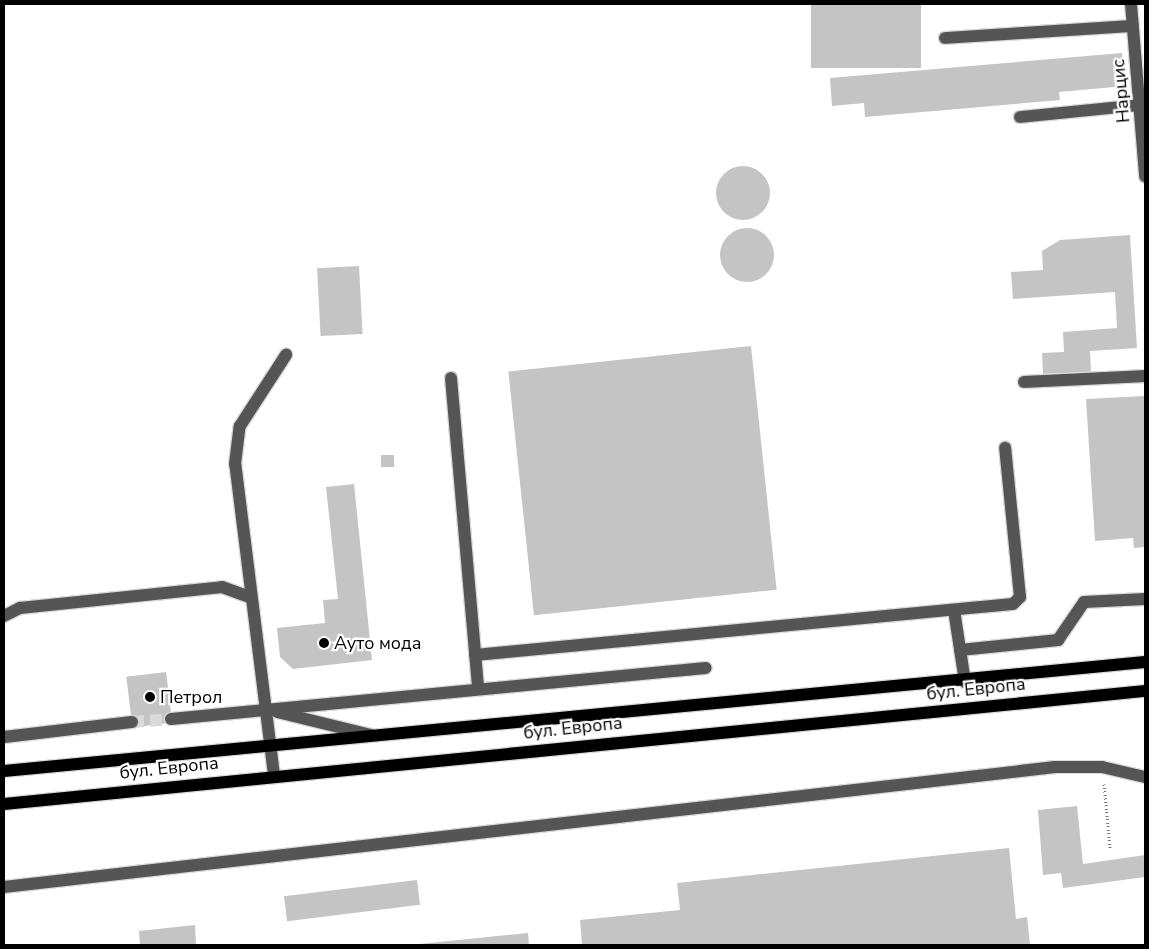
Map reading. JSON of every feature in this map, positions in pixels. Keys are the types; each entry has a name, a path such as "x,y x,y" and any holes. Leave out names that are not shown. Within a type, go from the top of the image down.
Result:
{"main road":[{"name":"бул. Европа","path":"4,771 270,744 965,682 1145,662"},
{"name":"бул. Европа","path":"4,804 274,775 1145,691"}],"street":[{"name":"Нарцис","path":"1131,4 1145,168"},
{"path":"945,38 1133,26"},
{"path":"1020,117 1140,105"},
{"path":"274,775 250,597 235,464 240,426 286,355"},
{"path":"1024,382 1145,376"},
{"path":"451,378 478,689"},
{"path":"475,655 1013,604 1020,597 1005,448"},
{"path":"4,616 20,608 222,587 250,597"},
{"path":"960,650 1058,640 1084,602 1145,599"},
{"path":"954,610 965,682"},
{"path":"171,719 706,668"},
{"path":"266,709 374,736"},
{"path":"6,734 132,722"},
{"path":"4,887 1055,768 1102,767 1145,777"}],"path":[{"path":"1102,767 1110,848"}],"building":[{"path":"811,4 921,4 921,68 811,68"},
{"path":"1122,53 1125,86 1059,92 1060,100 865,117 864,103 832,106 830,78"},
{"path":"743,166 753,168 762,174 768,183 770,193 768,203 762,212 753,218 743,220 733,218 724,212 718,203 716,193 718,183 724,174 733,168"},
{"path":"747,228 757,230 766,236 772,245 774,255 772,265 766,274 757,280 747,282 737,280 728,274 722,265 720,255 722,245 728,236 737,230"},
{"path":"1130,235 1137,348 1090,351 1091,372 1043,374 1042,353 1064,352 1063,332 1117,328 1115,292 1013,299 1011,272 1043,270 1042,251 1060,240"},
{"path":"359,266 363,334 321,336 317,268"},
{"path":"751,346 777,590 534,615 508,372"},
{"path":"1145,396 1145,547 1134,548 1133,538 1095,541 1086,399"},
{"path":"381,455 394,455 394,467 381,467"},
{"path":"354,484 372,660 293,669 280,657 277,628 325,623 323,600 338,599 326,487"},
{"path":"166,672 172,723 133,727 126,677"},
{"path":"1077,806 1083,864 1145,855 1145,877 1063,888 1061,873 1043,875 1038,810"},
{"path":"1009,848 1016,919 1027,917 1030,945 582,945 580,920 680,910 677,883"},
{"path":"417,880 420,905 287,921 284,896"},
{"path":"195,925 196,945 140,945 139,931"},
{"path":"528,933 529,945 419,945 419,944"}],"tunnel":[{"path":"132,722 171,719"}],"place":[{"name":"Ауто мода","path":"324,643"},
{"name":"Петрол","path":"150,697"}]}
